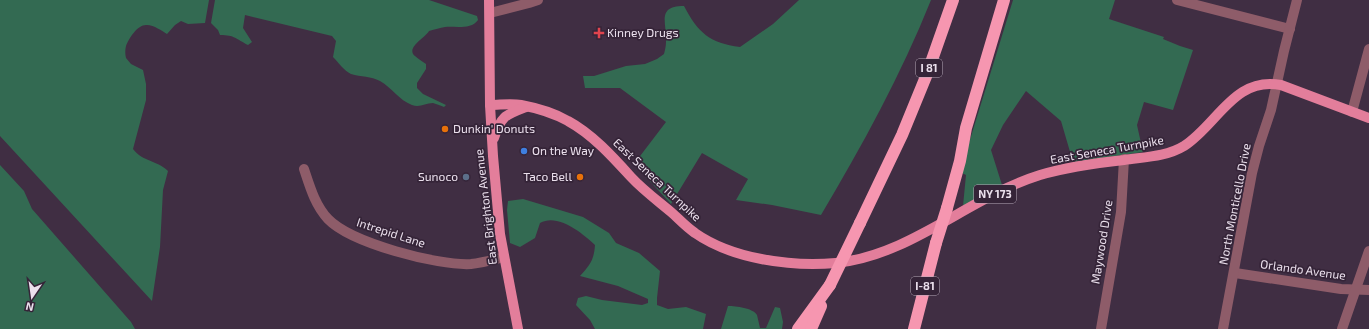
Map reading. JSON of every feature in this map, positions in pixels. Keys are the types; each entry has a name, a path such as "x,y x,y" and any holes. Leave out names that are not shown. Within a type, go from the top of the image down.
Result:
{"highway":[{"name":"I 81","path":"811,329 830,285 902,135 927,74 953,0"},
{"name":"I-81","path":"914,329 936,243 960,161 966,128 1004,0"},
{"path":"798,329 830,285"}],"main road":[{"path":"489,0 490,105"},
{"name":"East Seneca Turnpike","path":"490,105 512,104 527,106 547,112 568,121 593,138 632,177 694,232 717,246 750,256 806,264 839,262 856,259 896,247 930,230 981,201 1014,185 1040,175 1074,167 1151,157 1169,153 1182,147 1195,138 1233,98 1254,85 1266,83 1277,84 1369,118"},
{"name":"East Brighton Avenue","path":"490,105 500,234 518,329"},
{"path":"492,144 498,124 509,113 527,106"}],"street":[{"path":"490,13 538,0"},
{"path":"1178,0 1290,29"},
{"name":"North Monticello Drive","path":"1223,329 1235,273 1252,173 1271,110 1297,0"},
{"path":"1352,112 1369,49"},
{"name":"Maywood Drive","path":"1101,329 1121,212 1124,160"},
{"name":"Intrepid Lane","path":"304,169 315,201 320,209 334,225 354,237 416,256 450,263 470,264 504,258"},
{"path":"1342,329 1369,251"},
{"name":"Orlando Avenue","path":"1235,273 1341,289 1369,290"}],"green space":[{"path":"0,0 209,0 205,23 188,24 181,21 167,34 158,28 144,25 134,32 127,43 126,48 126,58 131,64 143,70 146,84 146,100 133,149 141,156 164,167 168,171 163,190 160,247 152,301 0,136"},
{"path":"215,0 429,0 477,16 478,20 471,25 463,27 445,27 429,31 414,46 413,53 426,64 426,69 417,83 417,88 423,94 446,105 444,107 433,103 415,106 407,103 380,81 373,78 351,74 346,71 333,57 336,41 332,36 245,15 243,28 252,42 248,45 235,38 220,35 218,30 211,23"},
{"path":"799,0 931,0 894,83 821,215 772,205 736,200 748,179 702,153 671,204 634,164 666,122 620,88 585,88 583,76 594,76 626,66 645,64 664,54 666,46 666,12 675,7 684,6 694,23 706,35 721,43 740,47 773,24"},
{"path":"1013,0 1115,0 1109,19 1164,37 1163,39 1193,50 1173,110 1144,102 1137,125 1143,152 1073,162 1061,121 1026,91 1003,125 991,150 1002,185 963,206 966,175 960,172"},
{"path":"0,165 24,191 32,209 131,322 135,329 0,329"},
{"path":"523,199 583,217 609,233 616,243 639,253 660,271 657,305 668,309 686,307 706,314 703,329 595,329 590,320 576,305 578,298 586,296 602,300 642,305 648,303 648,299 618,286 580,276 591,262 594,255 595,245 577,230 562,222 547,221 540,223 535,238 520,247 510,243 507,210 508,201"},
{"path":"728,306 744,308 755,313 757,315 760,328 766,328 775,307 780,308 783,322 782,329 721,329"}],"place":[{"name":"Kinney Drugs","path":"599,33"},
{"name":"Dunkin' Donuts","path":"445,129"},
{"name":"On the Way","path":"524,151"},
{"name":"Sunoco","path":"466,177"},
{"name":"Taco Bell","path":"580,177"}]}
